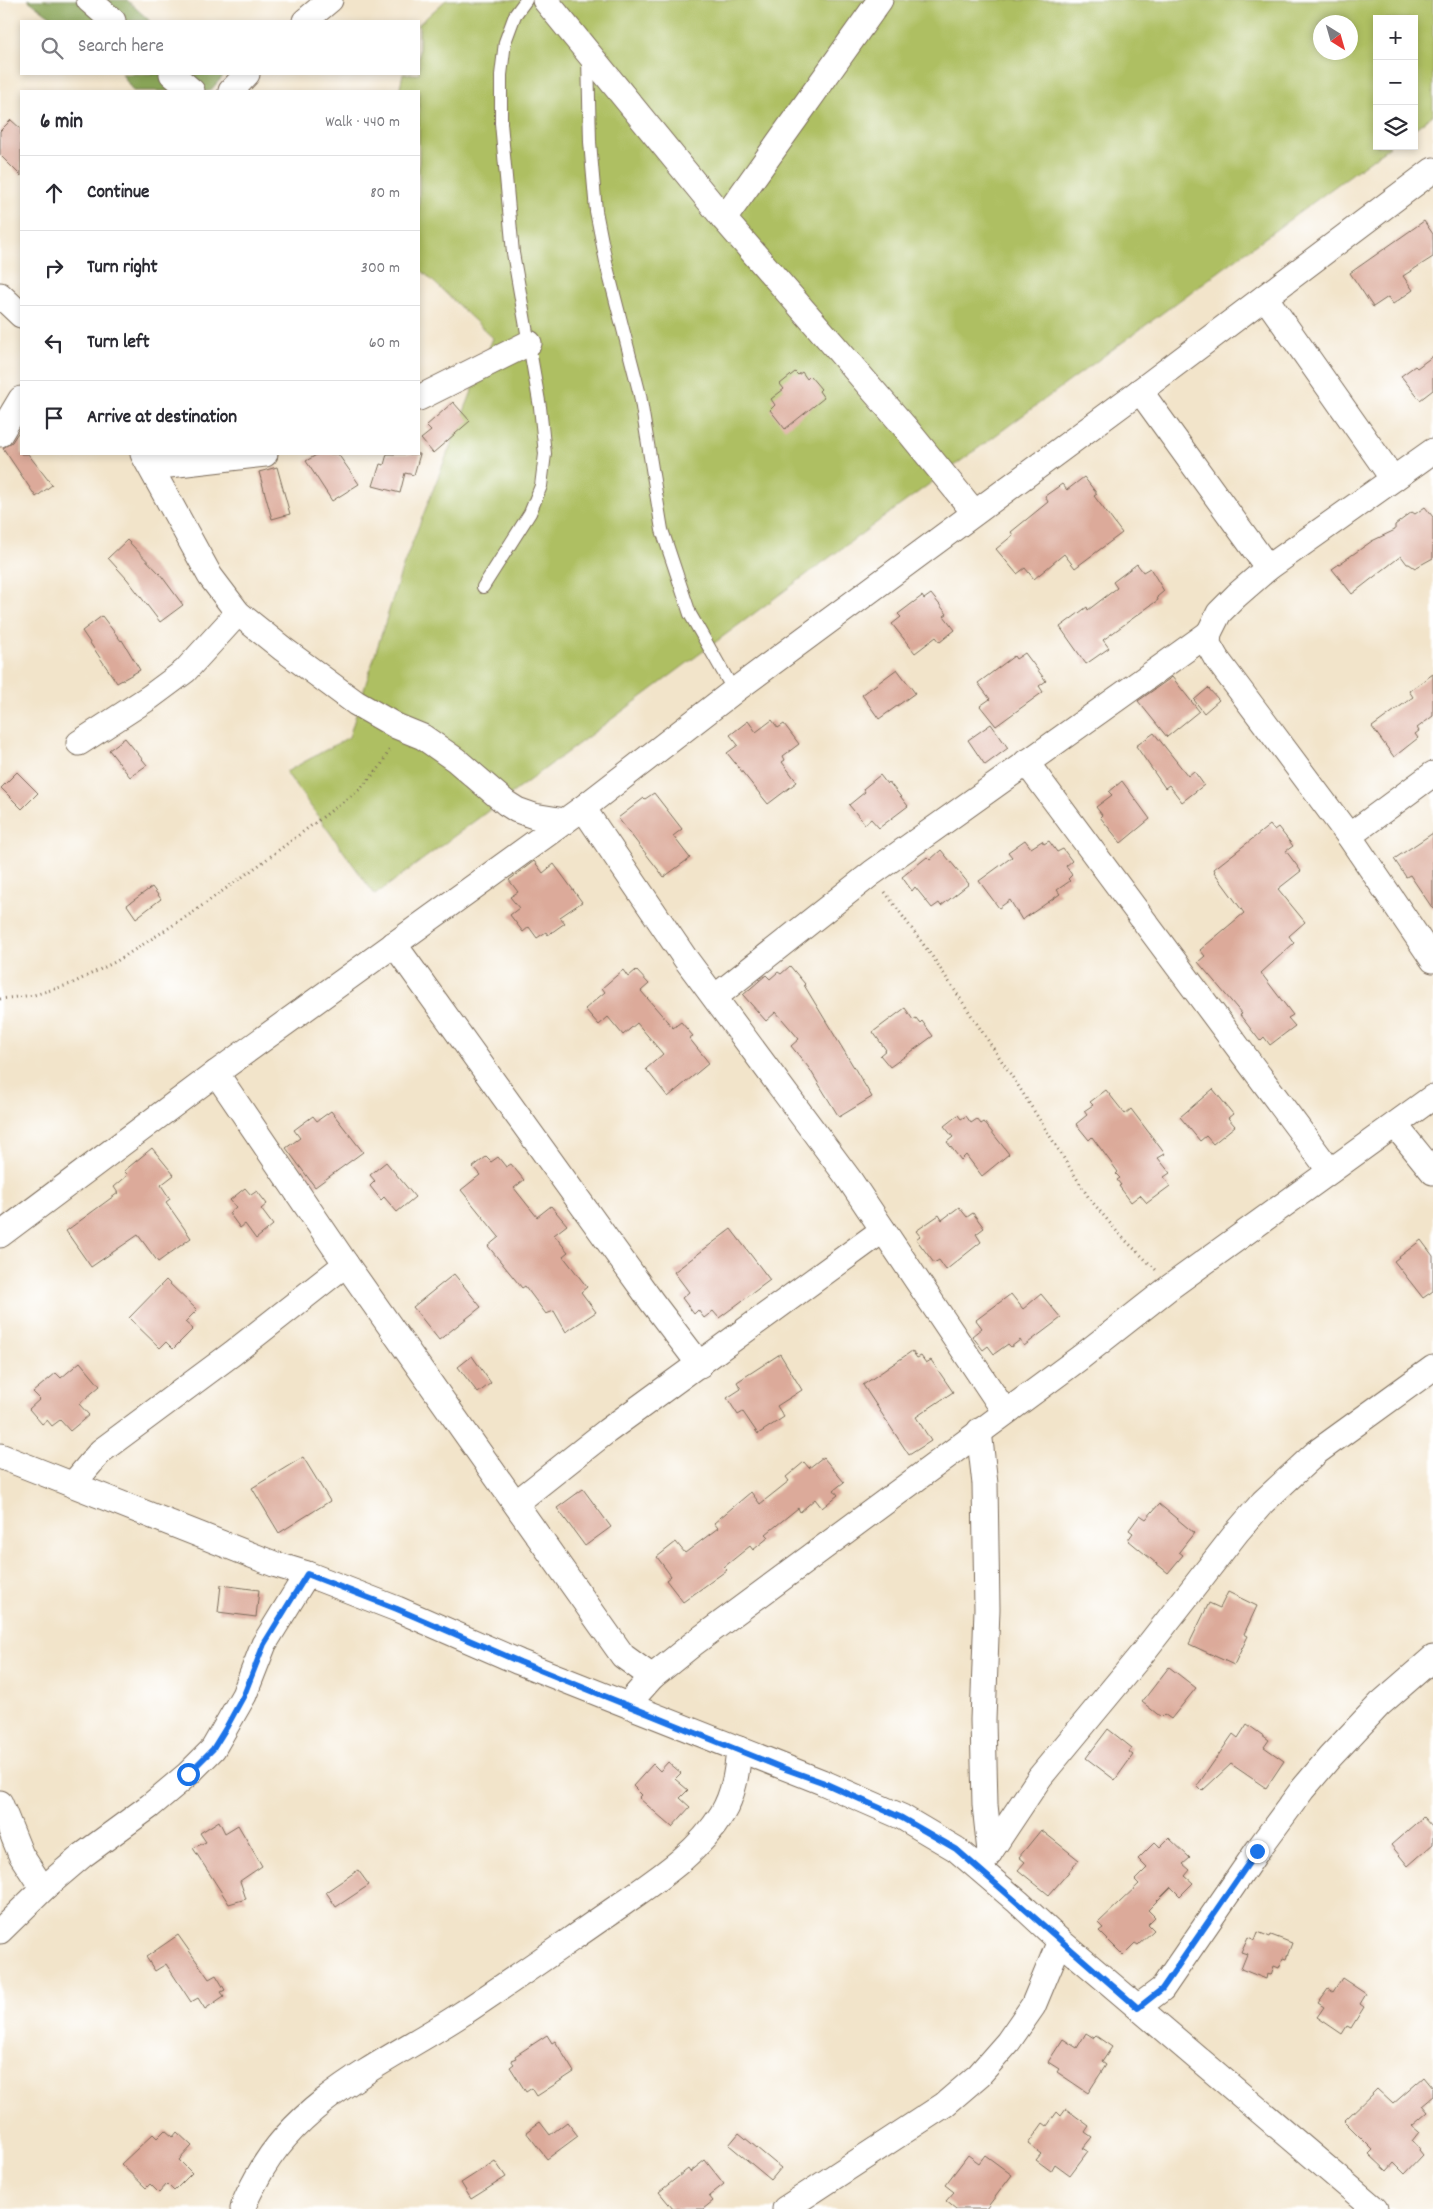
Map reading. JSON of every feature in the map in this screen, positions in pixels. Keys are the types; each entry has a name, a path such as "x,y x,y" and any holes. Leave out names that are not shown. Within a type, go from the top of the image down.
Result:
{"street":[{"path":"89,0 112,20"},
{"path":"306,20 330,0"},
{"path":"545,0 724,219 904,426 974,512"},
{"path":"724,219 880,0"},
{"path":"173,75 191,90"},
{"path":"232,90 246,75"},
{"path":"0,1235 216,1073 574,814 734,691 974,512 1140,392 1433,170"},
{"path":"0,295 20,314"},
{"path":"1265,297 1393,479"},
{"path":"420,398 529,343"},
{"path":"1140,392 1268,568"},
{"path":"0,434 20,401"},
{"path":"1433,451 1268,568 1219,613 1209,633 1208,644 1216,658 1349,836 1433,960"},
{"path":"248,455 148,461 205,568 238,613 356,703 396,726 423,737 456,760 517,810 534,816 574,814"},
{"path":"79,743 150,697 185,671 238,613"},
{"path":"715,997 872,873 1209,633"},
{"path":"1026,762 1330,1171"},
{"path":"1349,836 1433,774"},
{"path":"574,814 715,997 849,1179 1005,1412"},
{"path":"394,944 652,1302 700,1365"},
{"path":"216,1073 346,1264 623,1656 652,1677"},
{"path":"628,1704 652,1677 1170,1287 1433,1097"},
{"path":"1395,1125 1433,1172"},
{"path":"516,1504 606,1431 700,1365 883,1230"},
{"path":"73,1484 101,1451 233,1353 346,1264"},
{"path":"985,1861 1040,1777 1263,1502 1323,1448 1433,1368"},
{"path":"979,1431 985,1484 987,1609 983,1720 985,1861"},
{"path":"0,1456 274,1564 307,1574 397,1609 520,1662 822,1782 902,1818 956,1849 985,1861 1018,1902 1060,1941 1375,2209"},
{"path":"0,1931 83,1855 150,1806 188,1774 213,1749 244,1695 264,1644 307,1574"},
{"path":"1138,2008 1168,1982 1257,1851 1330,1757 1380,1704 1433,1658"},
{"path":"243,2209 260,2173 275,2149 300,2123 328,2099 363,2072 458,2016 552,1953 671,1869 698,1846 723,1812 732,1791 739,1749"},
{"path":"0,1803 21,1855 43,1890"},
{"path":"785,2209 944,2105 978,2075 1008,2042 1033,2006 1060,1941"}],"lane":[{"path":"483,587 530,514 541,486 545,454 540,407 512,244 501,123 501,75 505,42 515,16 526,0"},
{"path":"588,51 590,142 596,211 609,276 640,395 662,530 690,614 734,691"}],"path":[{"path":"0,998 34,995 72,984 117,961 189,915 360,789 380,766 394,742 396,726"},
{"path":"872,873 934,959 1017,1084 1089,1198 1119,1234 1151,1264 1170,1287"}],"green space":[{"path":"28,0 127,0 149,20 56,20"},
{"path":"446,0 1433,0 1433,115 1418,126 1418,15 1373,15 1373,150 1385,150 849,543 375,895 286,772 349,737 403,566 493,338 420,269 420,90 399,90 403,75 420,75 420,23"},
{"path":"123,75 224,75 211,90 132,90"}],"building":[{"path":"11,120 20,128 20,175 0,155 0,131"},
{"path":"1424,221 1433,234 1433,257 1403,276 1413,290 1393,304 1388,297 1373,307 1350,273"},
{"path":"1433,356 1433,390 1420,400 1401,376 1415,366 1417,368"},
{"path":"795,372 798,375 802,372 807,379 810,376 821,389 819,391 824,398 785,429 770,410 775,405 771,399 784,389 780,384"},
{"path":"453,402 470,421 433,453 421,439 431,431 426,426"},
{"path":"20,430 20,455 29,455 52,485 36,497 3,448 12,442"},
{"path":"316,455 339,455 359,484 332,501 306,461"},
{"path":"387,455 420,455 414,475 405,473 400,493 373,486 380,464 384,465"},
{"path":"277,467 290,514 272,519 259,472"},
{"path":"1084,477 1097,494 1094,496 1122,533 1075,568 1064,554 1034,579 1025,568 1017,574 996,549 1013,535 1011,532 1048,502 1045,496 1062,484 1067,490"},
{"path":"1425,507 1433,517 1433,558 1415,568 1407,564 1401,556 1352,594 1332,569 1372,541 1395,530 1395,525 1412,512 1415,514"},
{"path":"127,540 160,574 183,605 160,622 127,579 108,558"},
{"path":"1137,564 1143,572 1150,568 1164,591 1157,597 1158,600 1103,640 1109,648 1086,664 1060,627 1087,607 1088,610 1117,588 1113,582"},
{"path":"931,594 947,614 944,616 955,630 940,642 936,637 915,653 892,624 901,617 898,614 922,596 924,599"},
{"path":"102,616 122,640 140,670 117,683 82,631"},
{"path":"1025,653 1046,681 1039,686 1043,692 996,726 980,706 990,699 978,683 1014,656 1016,659"},
{"path":"897,669 915,693 879,719 862,695"},
{"path":"1433,674 1433,716 1417,728 1419,731 1415,734 1418,738 1394,757 1372,727 1413,697 1409,691"},
{"path":"1172,677 1199,711 1167,737 1138,701"},
{"path":"1208,688 1219,700 1204,713 1194,700"},
{"path":"772,720 778,728 784,724 799,744 783,756 785,760 782,762 797,782 768,804 727,753 738,745 730,735 748,721 756,732"},
{"path":"991,724 1008,748 985,765 968,740"},
{"path":"1154,733 1188,776 1194,771 1204,785 1182,802 1169,785 1165,788 1136,746"},
{"path":"125,738 147,765 130,777 109,750"},
{"path":"17,772 38,793 22,809 1,788"},
{"path":"880,775 887,784 889,782 908,806 879,828 871,819 865,824 849,805 865,792 863,789"},
{"path":"1122,781 1150,819 1121,843 1100,817 1102,815 1096,807 1112,795 1109,792"},
{"path":"654,793 682,829 673,836 690,858 664,877 618,818 644,798"},
{"path":"1270,825 1274,830 1278,827 1293,846 1286,851 1301,871 1278,889 1305,922 1289,936 1294,943 1261,973 1293,1015 1288,1018 1295,1026 1270,1045 1264,1037 1260,1041 1240,1015 1242,1014 1198,962 1205,956 1200,950 1244,913 1214,872 1214,869"},
{"path":"1433,833 1433,909 1410,875 1406,877 1394,859"},
{"path":"1025,840 1031,848 1042,841 1044,844 1049,841 1057,852 1063,849 1072,861 1066,866 1072,875 1068,879 1070,881 1057,890 1060,894 1022,920 1010,900 999,908 979,881 1012,857 1008,852"},
{"path":"941,850 969,884 941,906 939,903 932,908 915,887 912,891 902,877 927,857 930,860"},
{"path":"534,861 543,873 554,864 582,902 560,917 565,923 548,935 546,932 537,938 529,927 523,932 510,915 519,908 510,897 518,892 509,880"},
{"path":"152,887 161,899 136,918 127,905"},
{"path":"790,966 805,984 872,1097 839,1117 809,1068 791,1046 799,1039 776,1012 766,1021 743,995 766,975 770,979 778,972 781,974"},
{"path":"623,970 628,977 636,970 649,984 641,991 673,1028 681,1022 693,1036 689,1038 709,1063 668,1097 646,1069 663,1054 637,1023 623,1035 608,1017 599,1025 585,1009 605,992 602,988"},
{"path":"905,1008 913,1020 916,1018 920,1023 922,1021 933,1036 890,1067 880,1055 886,1050 873,1032"},
{"path":"1213,1089 1233,1114 1228,1118 1235,1126 1213,1144 1206,1136 1200,1141 1180,1117"},
{"path":"1106,1090 1125,1114 1131,1109 1165,1154 1158,1158 1170,1173 1164,1177 1170,1186 1147,1203 1140,1195 1131,1202 1119,1186 1121,1185 1117,1180 1120,1178 1116,1174 1118,1172 1092,1137 1089,1140 1076,1124 1087,1115 1084,1111 1093,1105 1090,1102"},
{"path":"331,1111 363,1152 315,1187 286,1148 300,1138 294,1130 313,1116 317,1121"},
{"path":"958,1115 961,1119 966,1116 971,1123 977,1119 981,1124 984,1122 1009,1154 982,1176 966,1155 961,1160 947,1142 953,1137 944,1126"},
{"path":"152,1148 174,1175 161,1185 170,1199 166,1202 191,1238 158,1262 138,1235 91,1267 66,1231 118,1193 114,1187 128,1175 124,1171"},
{"path":"486,1157 491,1162 498,1157 506,1167 511,1164 524,1180 514,1188 537,1217 551,1206 567,1225 554,1235 568,1252 563,1256 587,1287 581,1292 596,1312 566,1332 554,1311 546,1314 525,1286 522,1288 488,1246 499,1237 461,1190 480,1175 473,1167"},
{"path":"386,1162 415,1197 397,1212 384,1197 381,1200 370,1186 375,1181 370,1175"},
{"path":"245,1188 251,1195 257,1191 267,1204 261,1209 273,1225 256,1239 245,1224 240,1228 229,1213 236,1207 230,1200"},
{"path":"959,1207 967,1217 973,1213 984,1228 976,1234 981,1242 946,1270 939,1260 934,1263 916,1239 920,1236 916,1231 939,1215 942,1220"},
{"path":"731,1229 770,1280 719,1318 713,1311 704,1318 698,1310 694,1314 682,1298 689,1292 674,1272"},
{"path":"1421,1240 1433,1256 1433,1291 1423,1298 1394,1261"},
{"path":"454,1274 481,1307 439,1340 413,1307"},
{"path":"166,1280 197,1310 185,1322 193,1329 173,1349 166,1342 160,1348 129,1318"},
{"path":"1011,1294 1023,1309 1041,1294 1061,1318 1024,1346 1020,1340 1011,1347 1008,1344 994,1354 988,1346 983,1350 972,1336 982,1328 976,1320"},
{"path":"912,1351 917,1358 921,1356 926,1363 931,1360 953,1392 916,1417 931,1441 909,1455 863,1385"},
{"path":"780,1354 802,1390 777,1406 784,1417 758,1434 743,1412 738,1415 727,1398 741,1389 737,1382"},
{"path":"472,1356 491,1383 478,1393 458,1367"},
{"path":"80,1362 100,1386 79,1404 89,1415 70,1431 60,1420 52,1426 47,1420 42,1424 29,1409 40,1399 33,1392 56,1373 61,1378"},
{"path":"303,1457 330,1501 279,1533 252,1488"},
{"path":"823,1457 844,1482 834,1490 838,1495 822,1508 815,1499 800,1512 798,1508 766,1534 769,1537 753,1550 750,1546 724,1567 727,1570 683,1602 666,1580 671,1576 657,1557 676,1542 685,1553 718,1528 714,1523 751,1492 760,1504 789,1481 786,1477 804,1462 809,1468"},
{"path":"583,1489 611,1527 585,1546 557,1508"},
{"path":"1159,1504 1194,1533 1179,1552 1183,1555 1168,1573 1128,1540 1133,1533 1129,1530 1140,1515 1146,1519"},
{"path":"221,1585 259,1590 256,1617 218,1612"},
{"path":"1228,1592 1257,1606 1244,1634 1248,1636 1234,1665 1189,1644 1209,1603 1220,1608"},
{"path":"1169,1667 1196,1688 1171,1719 1164,1714 1161,1717 1142,1702"},
{"path":"1247,1724 1269,1740 1264,1747 1284,1761 1266,1788 1231,1764 1202,1791 1197,1786 1233,1734 1238,1738"},
{"path":"1108,1729 1132,1748 1129,1752 1133,1755 1115,1780 1086,1758"},
{"path":"668,1762 681,1773 675,1779 688,1790 680,1798 690,1807 672,1827 639,1798 642,1795 633,1786 653,1764 660,1771"},
{"path":"1423,1817 1433,1828 1433,1844 1408,1866 1391,1845"},
{"path":"219,1821 225,1833 238,1825 262,1866 240,1881 246,1899 229,1904 193,1848 206,1842 200,1833"},
{"path":"1041,1830 1079,1860 1049,1895 1018,1870 1025,1862 1019,1857"},
{"path":"1169,1838 1190,1858 1183,1864 1190,1870 1185,1876 1193,1883 1180,1896 1171,1887 1148,1910 1155,1917 1148,1924 1154,1930 1138,1945 1135,1943 1123,1955 1099,1931 1103,1928 1098,1923 1139,1884 1135,1880 1147,1868 1138,1859 1155,1842 1160,1847"},
{"path":"358,1870 369,1885 336,1907 326,1892"},
{"path":"1258,1932 1292,1943 1286,1959 1283,1958 1279,1968 1274,1966 1271,1975 1267,1974 1266,1979 1241,1969 1247,1954 1241,1952 1248,1937 1255,1940"},
{"path":"178,1935 209,1979 216,1975 225,1990 221,1992 224,1996 205,2009 198,1998 191,2002 166,1964 155,1971 146,1957"},
{"path":"1342,1978 1366,1994 1360,2004 1364,2007 1351,2028 1347,2026 1342,2034 1317,2017 1324,2007 1318,2003 1328,1989 1333,1992"},
{"path":"1086,2033 1094,2038 1096,2036 1112,2047 1102,2062 1106,2065 1088,2093 1057,2072 1059,2069 1048,2062 1063,2039 1077,2048"},
{"path":"547,2035 552,2043 555,2041 574,2072 537,2096 532,2088 526,2092 510,2067 514,2064 511,2060"},
{"path":"1424,2077 1433,2088 1433,2096 1422,2105 1428,2112 1412,2126 1419,2132 1412,2141 1420,2148 1419,2150 1423,2155 1405,2174 1394,2163 1387,2171 1369,2154 1373,2150 1344,2121 1377,2089 1393,2104"},
{"path":"1066,2109 1089,2126 1085,2132 1092,2137 1083,2148 1088,2151 1070,2175 1055,2164 1051,2171 1036,2160 1041,2154 1028,2144 1043,2123 1047,2126 1057,2112 1061,2116"},
{"path":"540,2122 550,2135 567,2122 578,2136 547,2159 526,2132"},
{"path":"165,2130 173,2137 177,2132 192,2146 179,2160 192,2173 174,2191 167,2184 159,2193 150,2184 146,2188 121,2164 153,2134 157,2138"},
{"path":"739,2133 781,2168 771,2180 729,2145"},
{"path":"968,2155 979,2163 985,2155 1012,2175 986,2209 956,2209 946,2201 954,2192 945,2185"},
{"path":"705,2160 724,2184 709,2196 713,2201 703,2209 673,2209 659,2192 688,2169 690,2172"},
{"path":"495,2161 506,2177 471,2199 461,2183"}],"route":[{"path":"188,1774 213,1749 226,1728 244,1695 264,1644 307,1574 397,1609 520,1662 780,1767 822,1782 931,1833 956,1849 1138,2008 1162,1989 1178,1968 1257,1851"}]}
